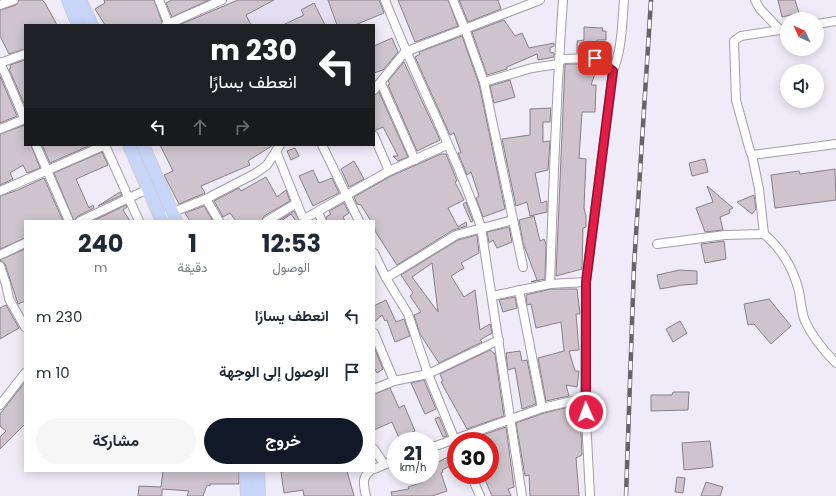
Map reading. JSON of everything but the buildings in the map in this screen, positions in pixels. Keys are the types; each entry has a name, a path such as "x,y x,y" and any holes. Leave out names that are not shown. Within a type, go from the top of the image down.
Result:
{"main road":[{"path":"68,0 78,24"},
{"path":"80,0 92,24"},
{"path":"129,146 161,219"},
{"path":"143,146 174,217"},
{"path":"246,472 247,496"},
{"path":"258,472 258,496"}],"street":[{"path":"0,5 14,0"},
{"path":"159,0 168,24"},
{"path":"170,24 222,0"},
{"path":"385,0 405,52 467,187 481,227 522,496"},
{"path":"453,0 484,82 523,267"},
{"path":"375,89 405,52 540,0"},
{"path":"550,284 558,64 563,0"},
{"path":"590,496 585,398 586,282 613,71 617,61 620,44 624,0"},
{"path":"755,0 760,9 780,26"},
{"path":"824,23 836,22"},
{"path":"780,30 741,36 732,44 736,100 752,155 759,189 764,234 776,245 785,257 799,291 805,320 810,331 836,363"},
{"path":"24,54 0,63 24,117"},
{"path":"484,82 532,68 558,64 562,59 595,58 613,71"},
{"path":"381,83 415,160"},
{"path":"0,129 24,119"},
{"path":"375,138 389,171"},
{"path":"752,155 836,144"},
{"path":"278,148 297,203 303,217 306,218 389,171 447,145"},
{"path":"36,146 69,220"},
{"path":"0,191 103,146"},
{"path":"105,146 139,220"},
{"path":"322,146 359,220"},
{"path":"161,219 174,217 256,174 267,165 278,148"},
{"path":"82,220 148,189"},
{"path":"206,199 218,220"},
{"path":"269,220 297,203"},
{"path":"318,212 322,220"},
{"path":"386,278 456,234 514,220"},
{"path":"657,244 725,235 764,234"},
{"path":"0,255 24,244"},
{"path":"375,255 386,278 408,314 428,374 451,432"},
{"path":"0,266 9,299 24,325"},
{"path":"492,296 550,284 586,282"},
{"path":"519,290 542,408"},
{"path":"375,335 394,381"},
{"path":"375,389 394,381 428,374 499,340"},
{"path":"0,405 24,374"},
{"path":"477,432 510,418 542,408 585,398"},
{"path":"375,450 384,464"},
{"path":"375,468 387,463"},
{"path":"366,496 363,480 369,472"},
{"path":"475,484 480,496"}],"shaded area":[{"path":"237,0 348,0 356,24 222,24 216,9"}],"railway":[{"path":"626,496 634,266 651,0"}],"route":[{"path":"586,412 586,282 613,71 595,58"}]}
